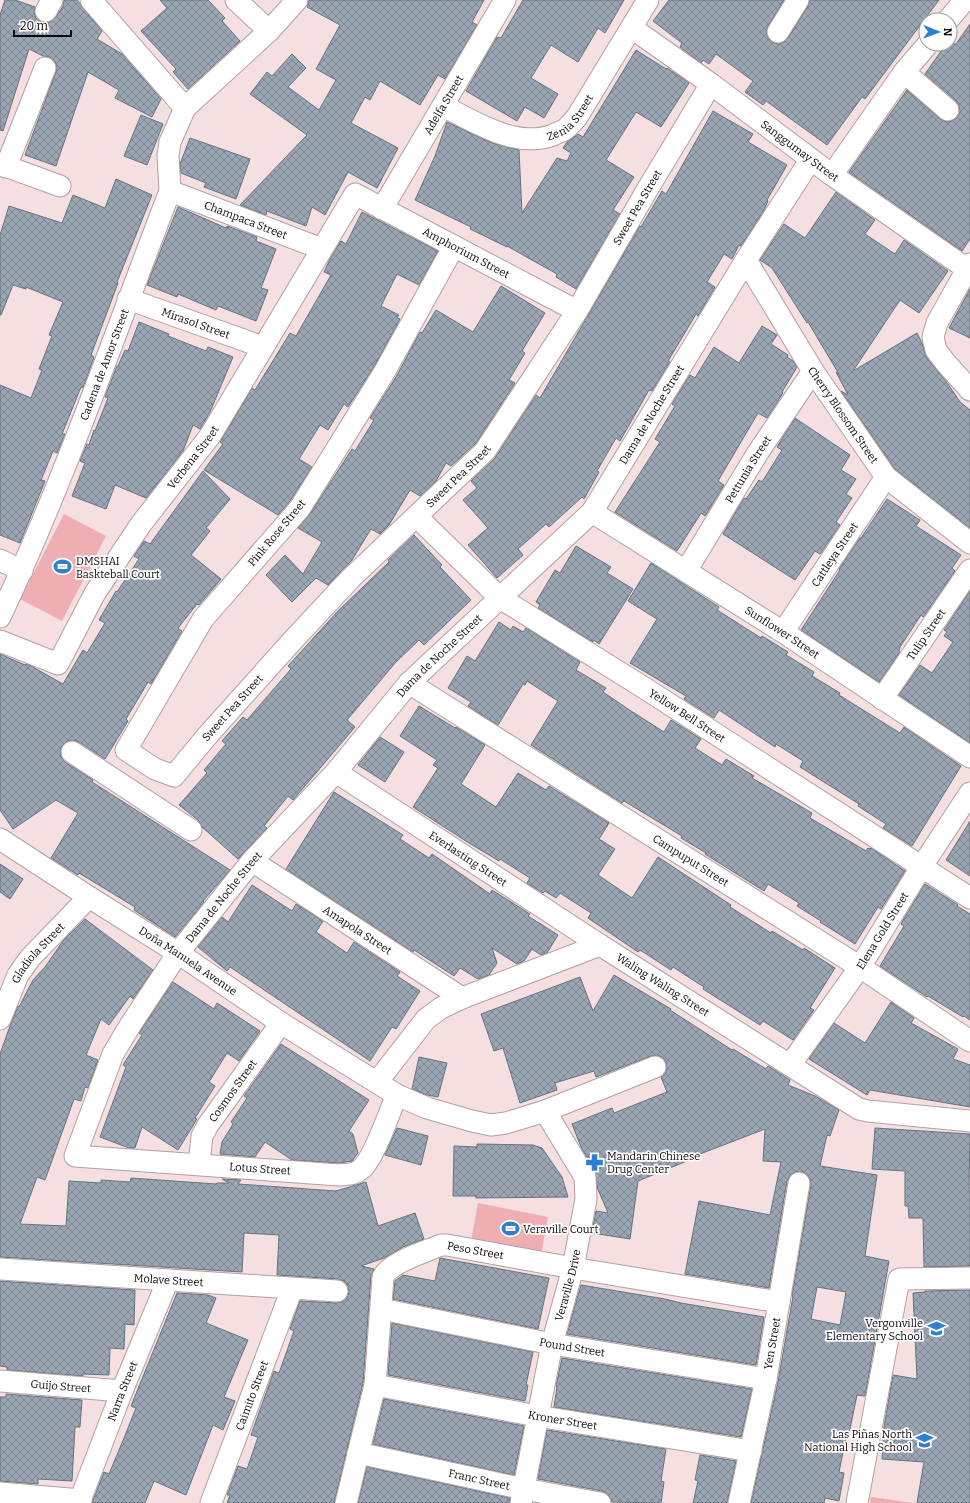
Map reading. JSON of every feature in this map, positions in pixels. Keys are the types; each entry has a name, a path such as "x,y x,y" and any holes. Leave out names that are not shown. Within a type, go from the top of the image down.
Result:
{"street":[{"path":"91,0 185,108 269,31 297,0"},
{"path":"236,0 269,31"},
{"name":"Adelfa Street","path":"382,209 505,0"},
{"name":"Zenia Street","path":"443,106 499,132 524,139 544,138 564,130 577,117 648,0"},
{"path":"778,32 798,0"},
{"path":"955,12 965,0"},
{"name":"Sanggumay Street","path":"632,28 711,84 832,174 969,268"},
{"path":"832,174 904,72 921,52"},
{"path":"44,68 3,165 60,186"},
{"path":"904,72 948,110"},
{"name":"Sweet Pea Street","path":"126,750 155,769 174,776 207,736 294,639 352,578 485,451 577,311 647,190 711,84"},
{"name":"Cadena de Amor Street","path":"0,617 22,571 46,514 170,191 168,155 170,142 185,108"},
{"name":"Dama de Noche Street","path":"75,1156 113,1054 178,953 252,861 336,772 409,683 592,512 746,260 811,159"},
{"name":"Champaca Street","path":"170,191 322,249"},
{"name":"Amphorium Street","path":"355,194 577,311"},
{"name":"Verbena Street","path":"0,641 58,664 95,593 141,524 210,436 355,194"},
{"name":"Pink Rose Street","path":"126,750 203,619 300,508 385,371 454,246"},
{"name":"Cherry Blossom Street","path":"746,260 813,371 886,477 970,543"},
{"path":"969,268 937,323 933,337 936,350 970,390"},
{"name":"Mirasol Street","path":"128,299 263,347"},
{"name":"Pettunia Street","path":"686,571 757,454 813,371"},
{"name":"Cattleya Street","path":"783,632 886,477"},
{"name":"Sunflower Street","path":"592,512 783,632 970,757"},
{"name":"Yellow Bell Street","path":"417,517 500,598 646,689 970,898"},
{"path":"0,560 22,571"},
{"name":"Tulip Street","path":"882,699 970,570"},
{"name":"Campuput Street","path":"409,683 860,967 970,1041"},
{"path":"72,752 191,830"},
{"path":"135,793 155,769"},
{"name":"Everlasting Street","path":"336,772 600,945"},
{"name":"Elena Gold Street","path":"790,1065 860,967 922,866 970,793"},
{"name":"Doña Manuela Avenue","path":"0,840 178,953 281,1023 377,1082"},
{"name":"Amapola Street","path":"252,861 462,998"},
{"name":"Gladiola Street","path":"0,1019 18,975 25,965 89,897"},
{"path":"600,945 462,998 440,1008 426,1019 377,1082 397,1095 427,1108 491,1125 506,1123 545,1111 655,1068"},
{"name":"Waling Waling Street","path":"600,945 859,1109 868,1112 970,1121"},
{"name":"Cosmos Street","path":"199,1164 202,1136 208,1125 281,1023"},
{"name":"Lotus Street","path":"75,1156 339,1175 353,1174 366,1164 372,1154 397,1095"},
{"name":"Veraville Drive","path":"523,1496 537,1416 552,1344 573,1268 587,1187 585,1177 545,1111"},
{"name":"Yen Street","path":"739,1503 766,1379 799,1183"},
{"name":"Peso Street","path":"346,1503 375,1384 382,1284 386,1272 394,1265 441,1246 454,1245 573,1268 779,1302"},
{"name":"Molave Street","path":"0,1270 337,1291"},
{"path":"857,1503 899,1279 970,1278"},
{"name":"Narra Street","path":"80,1501 122,1391 168,1280"},
{"name":"Caimito Street","path":"211,1503 292,1289"},
{"name":"Pound Street","path":"381,1309 552,1344 766,1379"},
{"name":"Guijo Street","path":"0,1381 122,1391"},
{"name":"Kroner Street","path":"375,1384 537,1416 751,1451"},
{"name":"Franc Street","path":"358,1453 523,1496 600,1503"},
{"path":"0,1493 80,1501"}],"green space":[{"name":"DMSHAI Baskteball Court","path":"64,514 106,536 62,621 20,599"},
{"name":"Veraville Court","path":"478,1203 548,1217 541,1255 471,1241"},
{"path":"871,1497 913,1503 870,1503"}],"building":[{"path":"5,0 15,0 35,7 34,12 36,18 41,22 46,23 52,21 56,17 63,6 64,0 77,0 102,31 97,39 122,54 161,99 152,117 115,98 119,90 88,72 56,166 25,155 57,67 55,61 50,57 43,56 29,49 3,131 0,130 0,15"},
{"path":"160,0 208,0 225,18 222,21 240,41 188,89 173,72 176,69 141,31 167,8"},
{"path":"309,0 484,0 472,22 477,25 445,79 438,75 420,105 380,81 370,100 365,97 351,123 398,148 377,188 348,172 325,215 312,207 306,226 267,211 266,215 240,205 307,135 250,94 267,72 272,76 292,54 306,68 288,87 319,110 336,80 316,69 340,25 307,7"},
{"path":"523,0 624,0 605,33 598,28 578,62 551,45 531,78 558,94 544,118 525,107 517,121 466,91 497,37 501,38"},
{"path":"669,0 784,0 766,31 768,38 772,42 778,44 784,42 788,38 808,6 810,0 939,0 930,12 918,12 918,28 865,99 862,97 827,145 766,101 763,105 745,92 753,81 716,54 709,64 703,60 701,63 680,47 682,43 653,21"},
{"path":"970,24 970,239 962,251 849,172 907,90 940,119 946,122 957,118 960,112 956,101 925,74 940,52 958,52 958,41"},
{"path":"636,50 689,83 661,127 636,112 606,160 634,177 613,210 620,214 576,289 556,277 557,274 507,246 470,229 471,227 415,200 435,156 447,122 492,143 519,150 522,213 557,158 567,161 571,153 563,148 567,142 578,134 583,137"},
{"path":"713,111 753,134 748,142 787,165 767,200 768,201 764,210 741,246 739,245 732,259 724,254 707,282 715,287 698,316 696,314 668,361 670,362 652,391 649,390 620,441 616,438 597,471 599,472 584,499 582,497 549,527 546,524 518,549 523,555 497,578 468,545 488,528 463,500 477,488 471,481 495,458 536,395 540,398 640,226 641,227 662,191 666,194"},
{"path":"141,115 163,124 147,165 124,156"},
{"path":"190,138 250,159 236,199 204,187 206,183 181,173 180,164"},
{"path":"116,179 152,195 117,282 118,283 91,355 94,357 83,388 81,387 62,434 65,434 57,453 53,451 41,480 45,481 20,543 0,535 0,385 31,398 42,370 39,369 52,336 49,335 63,302 26,287 26,289 13,285 0,315 0,235 9,206 62,223 73,195 105,208"},
{"path":"836,192 875,220 865,234 895,254 904,240 948,271 919,313 900,300 853,371 917,333 926,357 948,384 960,402 970,410 970,528 895,469 841,391 848,395 836,372 839,374 808,322 807,323 772,268 760,260 784,224 805,238"},
{"path":"178,207 226,228 227,226 257,237 256,241 276,249 261,288 268,290 256,321 218,306 216,310 178,294 177,297 147,285"},
{"path":"362,212 438,251 419,285 397,274 381,306 399,315 397,318 400,319 375,365 348,407 344,404 328,430 320,425 299,459 312,467 290,501 278,515 204,470 223,444 220,442 252,388 255,390 290,333 296,336 331,275 324,272 331,257 341,241 346,244"},
{"path":"501,286 545,313 522,351 525,353 509,380 515,383 476,443 451,466 446,463 436,481 420,496 410,490 389,525 380,534 371,529 352,560 328,585 316,578 292,602 266,575 285,555 303,574 322,542 298,528 310,514 352,449 355,451 374,420 370,418 396,377 420,332 422,333 436,310 473,332"},
{"path":"970,289 970,338 949,328"},
{"path":"139,322 169,334 168,336 206,351 208,347 233,357 210,412 200,429 193,425 183,451 146,498 115,485 106,509 72,496 85,463 80,461 87,444 89,445 108,398 105,397 117,366 125,350 128,351"},
{"path":"762,326 777,335 771,344 788,355 787,357 793,361 797,367 767,418 758,413 718,481 724,485 705,516 701,513 677,551 615,512 660,442 655,439 675,406 672,404 690,375 695,378 714,347 739,363"},
{"path":"795,418 850,455 841,470 856,479 846,494 852,498 836,522 840,525 820,554 815,551 795,580 723,534 744,498 746,499 759,480 762,482 782,450 777,447"},
{"path":"203,471 230,499 206,528 210,531 191,555 221,579 199,605 197,604 178,628 182,631 151,684 148,682 126,719 128,721 105,759 79,742 73,740 66,742 60,751 61,757 65,762 93,780 92,782 230,870 175,937 134,910 135,907 51,858 78,813 56,800 13,829 0,810 0,654 25,665 31,666 63,684 83,650 87,653 105,623 99,620 116,591 117,592 139,559 134,556 144,541 150,544"},
{"path":"887,499 920,520 916,526 961,555 952,568 955,571 923,617 921,615 900,647 900,652 879,682 801,630 840,570 839,569"},
{"path":"414,535 442,565 440,567 471,600 424,645 419,640 396,662 347,720 355,727 293,800 288,796 264,826 267,828 238,859 202,827 198,820 179,805 207,773 204,770 226,744 222,741 243,717 247,720 291,669 288,666 338,611 389,562 388,560"},
{"path":"576,546 611,567 607,573 633,589 599,644 594,640 593,642 538,608 540,605 536,602 555,570 560,573"},
{"path":"651,563 719,607 717,610 761,638 762,636 788,652 786,655 814,672 812,676 840,693 839,695 900,733 904,727 961,766 912,846 883,828 886,824 858,806 859,804 800,767 803,761 776,744 775,747 719,710 714,718 684,699 686,696 630,663 657,619 628,601"},
{"path":"970,591 970,743 899,695 920,665 932,673 953,642 944,636 947,632 944,630"},
{"path":"499,622 511,630 513,626 523,632 526,628 580,662 576,670 606,688 603,692 628,709 664,732 671,720 701,739 695,748 722,765 726,759 754,776 752,778 812,813 810,818 866,851 868,848 871,848 905,871 881,909 878,907 855,944 797,906 799,903 768,884 764,891 681,838 682,836 624,801 622,803 531,745 558,701 527,681 525,685 523,684 498,725 468,706 471,702 448,688 467,656 475,661"},
{"path":"419,706 485,745 461,784 496,807 518,773 546,790 549,786 609,823 599,839 615,849 598,875 632,898 658,857 731,905 730,907 771,933 772,931 803,950 804,948 835,968 810,1008 814,1010 793,1040 763,1021 760,1025 703,989 704,987 673,967 671,970 640,950 638,952 588,918 591,913 560,893 556,898 545,891 543,893 527,883 530,878 500,859 499,861 469,843 413,807 438,768 433,765 437,760 400,736"},
{"path":"380,737 404,752 385,782 358,765"},
{"path":"334,792 403,835 400,839 429,858 432,854 490,894 492,890 530,914 528,916 558,935 547,953 541,955 532,949 524,961 517,964 492,948 497,963 489,975 478,979 460,968 454,976 414,950 413,952 286,869"},
{"path":"970,821 970,876 946,860"},
{"path":"0,864 23,879 10,899 0,892"},
{"path":"925,884 970,914 970,1020 928,996 927,997 880,966 904,926 901,924 902,922"},
{"path":"252,885 292,911 296,904 323,921 316,932 347,953 354,942 400,972 397,976 420,991 396,1029 392,1027 370,1061 230,967 227,971 198,947 222,917 228,922"},
{"path":"85,919 153,970 133,999 130,996 109,1025 101,1019 86,1055 98,1060 88,1088 85,1087 81,1101 74,1099 45,1180 37,1177 20,1224 66,1226 69,1181 101,1183 101,1180 130,1182 131,1178 216,1184 229,1183 222,1179 241,1180 238,1184 336,1191 366,1182 378,1226 415,1213 424,1239 403,1247 384,1258 361,1266 374,1269 371,1276 363,1383 334,1503 227,1503 230,1495 227,1495 238,1466 247,1469 258,1437 251,1435 274,1371 279,1373 294,1331 290,1329 300,1301 342,1302 347,1298 349,1292 348,1286 344,1281 338,1279 277,1275 279,1235 244,1233 242,1272 0,1257 0,1054 18,1006 19,1007 33,980 45,967 63,941"},
{"path":"614,975 671,1009 670,1010 732,1050 733,1049 766,1069 768,1066 790,1080 788,1085 815,1096 839,1110 830,1136 827,1135 820,1166 877,1175 865,1256 889,1261 865,1396 857,1395 849,1434 847,1433 839,1472 844,1473 839,1501 825,1498 824,1503 751,1503 778,1382 811,1185 810,1179 807,1174 801,1171 790,1175 787,1181 769,1288 685,1274 699,1201 770,1215 781,1162 763,1161 765,1129 687,1159 687,1161 638,1181 630,1239 592,1233 596,1211 608,1213 597,1187 595,1171 581,1147 572,1124 612,1108 614,1113 667,1092 661,1077 665,1074 667,1069 666,1062 662,1057 657,1055 596,1077 594,1071 555,1083 557,1090 520,1103 503,1048 494,1051 481,1014 580,977 593,1011","holes":["817,1287 846,1292 840,1325 811,1319"]},
{"path":"173,982 214,1009 217,1003 260,1031 239,1061 227,1053 209,1082 215,1086 195,1118 197,1119 178,1150 142,1127 135,1148 129,1148 100,1137 126,1067 123,1065 142,1035 139,1033"},
{"path":"891,1002 914,1018 911,1023 958,1049 953,1059 970,1065 970,1107 870,1090 867,1095 809,1059 834,1023 865,1043"},
{"path":"281,1044 369,1100 349,1131 353,1134 358,1153 352,1161 339,1163 292,1160 265,1142 255,1157 220,1154 222,1142 233,1124 231,1122 247,1098 244,1096"},
{"path":"419,1057 447,1063 438,1097 427,1095 412,1089"},
{"path":"397,1128 428,1136 421,1165 385,1155"},
{"path":"875,1128 970,1134 970,1266 924,1267 923,1218 909,1218 908,1206 905,1206 905,1171 872,1169"},
{"path":"477,1144 533,1145 542,1148 562,1177 568,1197 476,1198 476,1196 453,1196 454,1146 477,1147"},
{"path":"440,1258 549,1278 538,1329 393,1299 395,1281 403,1275 435,1281"},
{"path":"0,1281 135,1290 134,1325 125,1324 124,1349 110,1348 109,1375 83,1374 83,1376 7,1370 7,1367 0,1366"},
{"path":"581,1285 764,1317 756,1365 567,1334"},
{"name":"Las Piñas North National High School","path":"970,1290 970,1503 917,1503 924,1462 882,1459 884,1427 893,1375 917,1379 913,1293 925,1291"},
{"path":"177,1293 208,1295 216,1298 206,1323 248,1340 224,1397 235,1401 223,1430 213,1425 186,1495 154,1481 145,1503 92,1503 104,1472 109,1474 124,1438 136,1408 131,1406"},
{"path":"392,1323 533,1352 526,1385 528,1385 525,1401 388,1375"},
{"path":"562,1358 752,1389 741,1437 554,1407 556,1386"},
{"path":"6,1394 82,1400 80,1427 75,1427 72,1481 38,1479 38,1484 0,1481 0,1397 6,1397"},
{"path":"384,1399 524,1426 514,1475 373,1444"},
{"path":"547,1430 666,1449 661,1481 664,1482 661,1503 612,1502 608,1494 602,1491 538,1479"},
{"path":"700,1455 736,1461 727,1503 693,1503 698,1481 695,1480"},
{"path":"367,1467 510,1498 509,1503 358,1503"}],"place":[{"name":"DMSHAI Baskteball Court","path":"63,567"},
{"name":"Mandarin Chinese Drug Center","path":"594,1162"},
{"name":"Veraville Court","path":"510,1229"},
{"name":"Vergonville Elementary School","path":"936,1329"},
{"name":"Las Piñas North National High School","path":"925,1440"}]}
